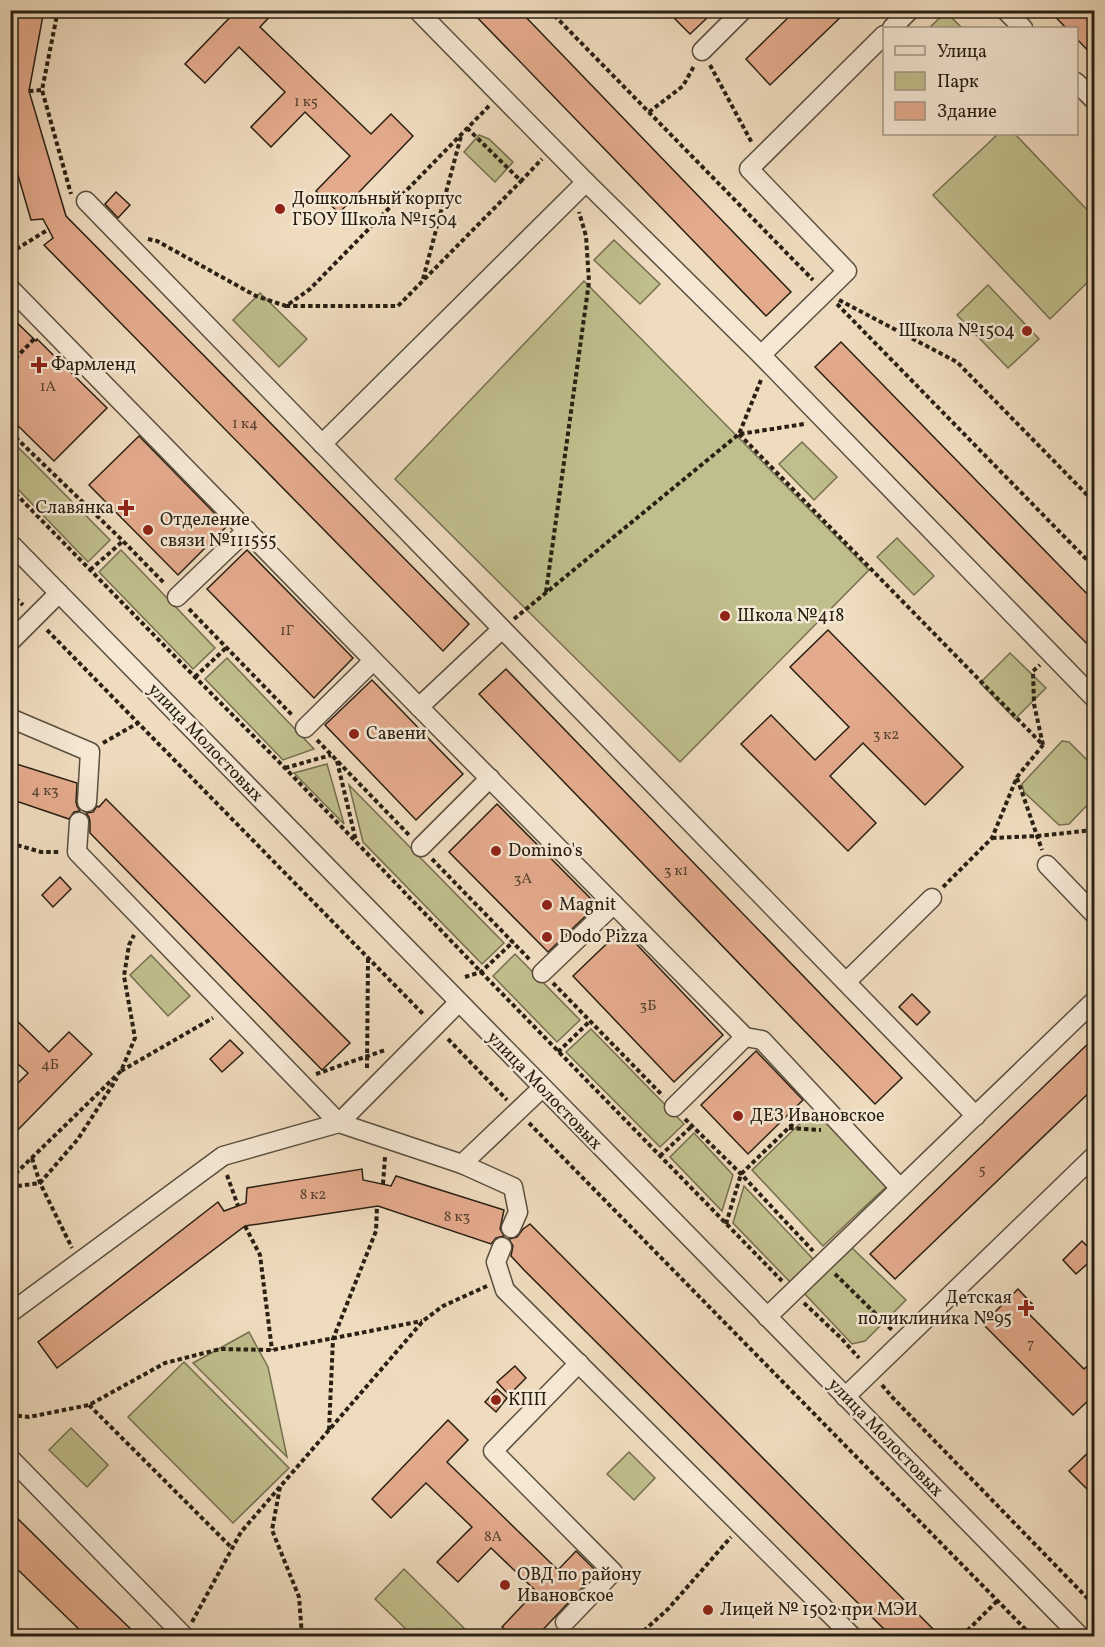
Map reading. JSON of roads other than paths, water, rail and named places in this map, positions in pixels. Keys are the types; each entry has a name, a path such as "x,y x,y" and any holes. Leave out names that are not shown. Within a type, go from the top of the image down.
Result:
{"street":[{"path":"417,10 553,148 580,188 764,359 1095,698"},
{"path":"702,51 742,10"},
{"path":"893,27 910,10"},
{"path":"1005,10 1022,27"},
{"path":"764,359 847,271 750,169 883,37"},
{"path":"1078,83 1095,100"},
{"path":"322,444 580,188"},
{"path":"79,200 322,444 976,1116"},
{"path":"10,288 745,1037 762,1040 900,1188"},
{"path":"177,597 247,530"},
{"name":"улица Молостовых","path":"10,543 1080,1636"},
{"path":"10,642 59,593"},
{"path":"419,707 502,629"},
{"path":"305,728 374,661"},
{"path":"10,718 90,752 87,802"},
{"path":"421,847 490,778"},
{"path":"79,822 77,852 339,1123 462,1164 513,1187 518,1212 511,1228"},
{"path":"1047,865 1095,914"},
{"path":"846,982 932,898"},
{"path":"542,973 614,903"},
{"path":"767,1317 1095,1001"},
{"path":"10,1313 223,1156 339,1123 458,1002"},
{"path":"674,1107 745,1037"},
{"path":"462,1164 542,1088"},
{"path":"845,1397 1095,1156"},
{"path":"502,1248 496,1262 505,1290 848,1635"},
{"path":"565,1622 613,1572 493,1451 579,1363"},
{"path":"10,1458 184,1636"}],"place":[{"name":"Дошкольный корпус ГБОУ Школа №1504","path":"280,209"},
{"name":"Школа №1504","path":"1027,331"},
{"name":"Фармленд","path":"39,365"},
{"name":"Славянка","path":"126,508"},
{"name":"Отделение связи №111555","path":"148,530"},
{"name":"Школа №418","path":"725,616"},
{"name":"Савени","path":"354,734"},
{"name":"Domino's","path":"496,851"},
{"name":"Magnit","path":"547,905"},
{"name":"Dodo Pizza","path":"547,937"},
{"name":"ДЕЗ Ивановское","path":"738,1116"},
{"name":"Детская поликлиника №95","path":"1026,1308"},
{"name":"КПП","path":"496,1400"},
{"name":"ОВД по району Ивановское","path":"505,1585"},
{"name":"Лицей № 1502 при МЭИ","path":"708,1610"}]}
